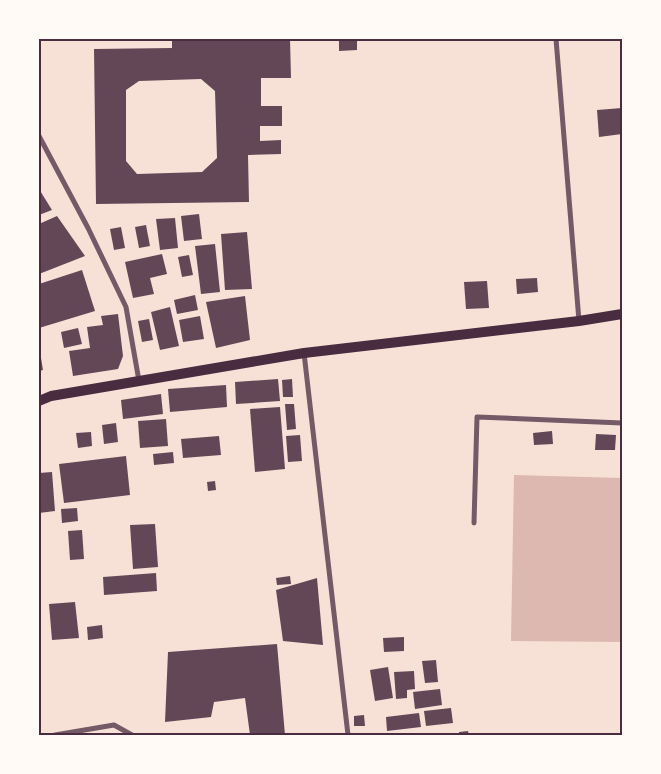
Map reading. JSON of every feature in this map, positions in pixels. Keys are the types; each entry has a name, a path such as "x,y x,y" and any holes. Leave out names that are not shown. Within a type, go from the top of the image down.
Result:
{"main road":[{"path":"39,401 51,396 304,353 579,321 622,314"}],"street":[{"path":"556,39 579,321"},
{"path":"39,136 88,228 126,307 139,381"},
{"path":"304,353 348,735"},
{"path":"474,523 477,417 622,423"},
{"path":"55,735 114,724 132,735"}],"shaded area":[{"path":"514,475 622,478 622,642 511,641"}],"building":[{"path":"172,39 290,39 291,78 261,78 261,106 282,106 282,126 260,126 260,141 281,140 281,154 248,155 249,202 96,204 94,49 172,48","holes":["201,79 215,91 217,158 202,172 137,174 126,161 126,90 139,81"]},
{"path":"339,39 357,39 357,50 339,51"},
{"path":"622,108 622,134 599,137 597,110"},
{"path":"39,189 52,210 39,215"},
{"path":"199,214 202,239 184,241 181,216"},
{"path":"57,216 85,256 39,274 39,224"},
{"path":"175,218 178,248 160,250 156,219"},
{"path":"146,225 150,246 139,248 135,227"},
{"path":"121,227 125,248 114,250 110,229"},
{"path":"247,232 252,289 225,290 221,234"},
{"path":"215,244 220,292 201,294 195,246"},
{"path":"162,254 167,274 150,278 154,294 133,298 125,262"},
{"path":"189,255 193,275 182,277 178,257"},
{"path":"82,270 95,311 39,328 39,284"},
{"path":"537,278 538,292 517,294 516,279"},
{"path":"487,281 489,308 466,309 464,282"},
{"path":"195,295 198,310 177,314 174,300"},
{"path":"245,296 250,340 216,348 206,302"},
{"path":"170,307 179,346 160,350 151,312"},
{"path":"118,314 123,356 118,369 73,376 69,351 90,348 87,327 103,325 101,316"},
{"path":"200,316 204,339 183,342 179,320"},
{"path":"149,319 153,340 142,342 138,321"},
{"path":"78,328 82,344 64,348 61,332"},
{"path":"39,358 41,358 43,370 39,371"},
{"path":"278,379 280,401 236,404 235,382"},
{"path":"292,379 293,397 283,397 282,380"},
{"path":"226,385 227,407 170,412 168,389"},
{"path":"161,394 163,414 123,419 121,400"},
{"path":"285,404 294,404 296,429 287,430"},
{"path":"280,407 285,469 255,472 250,409"},
{"path":"166,419 168,446 140,448 138,421"},
{"path":"116,423 118,442 104,444 102,425"},
{"path":"552,431 553,444 534,445 533,433"},
{"path":"91,432 92,446 78,448 76,433"},
{"path":"596,434 616,435 615,450 595,450"},
{"path":"300,435 302,461 288,462 286,436"},
{"path":"219,436 221,455 183,458 181,439"},
{"path":"173,452 174,463 154,465 153,454"},
{"path":"126,456 130,495 64,503 59,464"},
{"path":"52,472 55,511 39,513 39,473"},
{"path":"215,481 216,490 208,491 207,482"},
{"path":"77,508 78,521 62,523 61,509"},
{"path":"155,524 158,567 133,569 130,525"},
{"path":"82,530 84,559 70,560 68,531"},
{"path":"156,573 157,591 104,595 103,577"},
{"path":"290,576 291,584 277,585 276,578"},
{"path":"317,578 323,645 283,641 276,590"},
{"path":"75,602 79,638 52,640 49,604"},
{"path":"102,625 103,638 88,640 87,627"},
{"path":"404,637 404,651 384,652 383,638"},
{"path":"277,644 285,735 250,735 245,698 214,702 211,717 165,722 168,652"},
{"path":"436,660 438,682 425,683 422,661"},
{"path":"388,667 393,698 375,701 370,670"},
{"path":"414,671 415,689 407,690 407,698 396,699 394,672"},
{"path":"440,689 442,705 415,709 413,692"},
{"path":"451,708 453,723 426,726 424,711"},
{"path":"419,713 421,727 387,731 386,717"},
{"path":"364,715 365,726 354,726 354,716"},
{"path":"468,731 469,735 459,735 459,732"}]}
